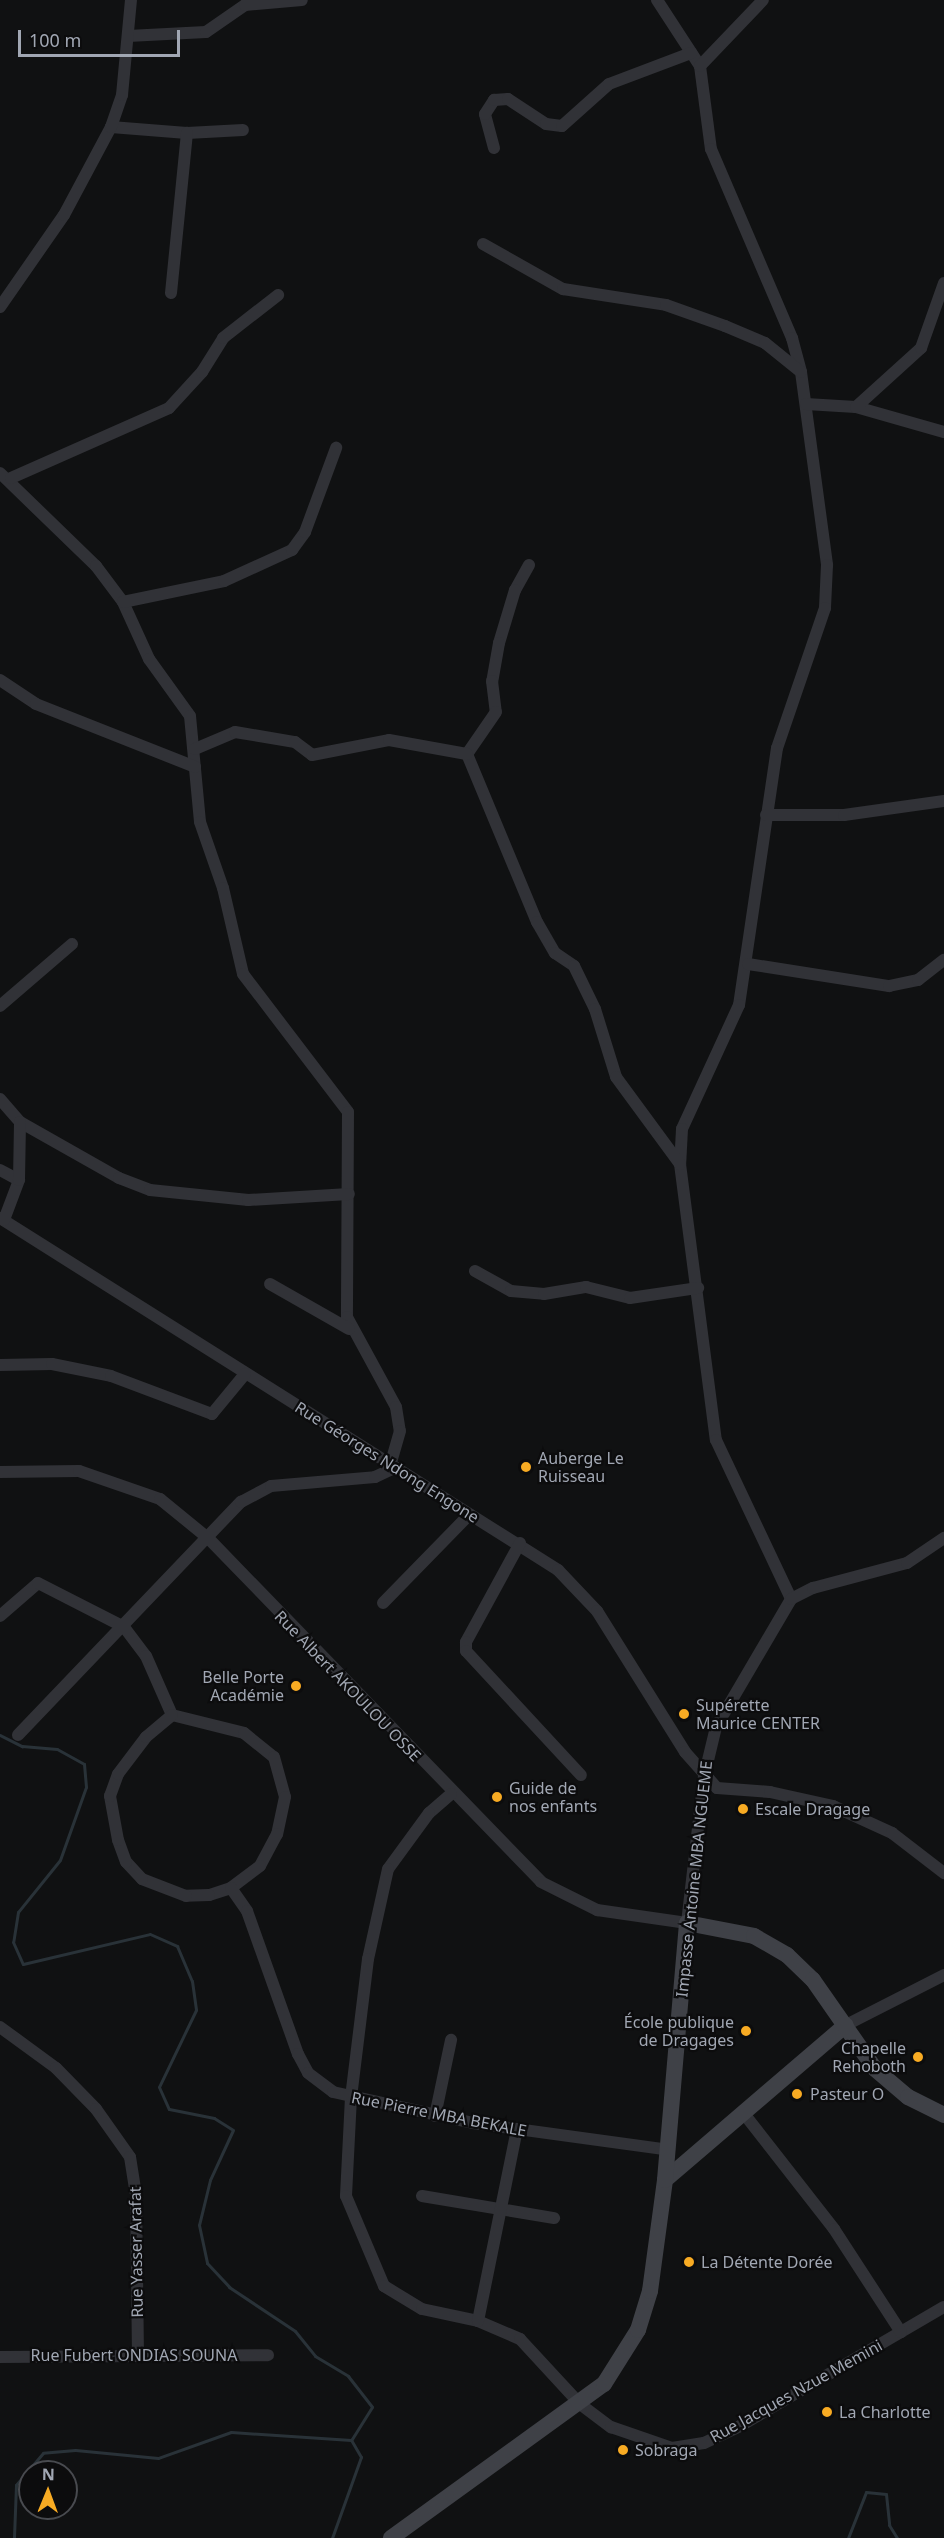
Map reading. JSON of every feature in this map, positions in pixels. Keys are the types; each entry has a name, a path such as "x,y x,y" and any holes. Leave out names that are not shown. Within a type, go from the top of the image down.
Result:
{"main road":[{"path":"687,1923 733,1930 769,1943 803,1969 891,2085 944,2115"},
{"name":"Impasse Antoine MBA NGUEME","path":"392,2538 580,2404 604,2384 638,2330 650,2291 666,2180 687,1923"},
{"path":"666,2180 745,2115 846,2025"}],"street":[{"path":"0,308 64,215 111,127 122,95 131,0"},
{"path":"128,36 206,32 245,5 302,0"},
{"path":"657,0 700,66 711,149 801,372 827,589 777,748 766,814 748,964 731,1025 682,1130 680,1164 698,1288 716,1440 790,1599 813,1588 908,1563 944,1538"},
{"path":"700,66 763,0"},
{"path":"494,148 485,114 494,100 508,99 546,124 561,126 609,84 691,53"},
{"path":"111,127 187,133 243,130"},
{"path":"171,292 187,133"},
{"path":"483,244 563,289 666,305 725,326 765,343 801,372"},
{"path":"856,406 921,348 944,284"},
{"path":"278,295 222,338 202,372 169,408 6,475 123,602 149,658 190,716 195,749 200,822 223,888 243,974 348,1112 349,1329"},
{"path":"806,404 856,406 944,432"},
{"path":"123,602 224,580 292,550 305,532 336,448"},
{"path":"467,754 496,712 492,681 499,643 514,590 529,565"},
{"path":"0,680 36,704 195,766"},
{"path":"195,749 236,732 295,742 312,755 388,740 467,754"},
{"path":"467,754 537,922 555,953 574,966 595,1010 616,1077 680,1164"},
{"path":"766,814 844,815 944,801"},
{"path":"0,1006 72,944"},
{"path":"748,964 889,986 918,980 944,960"},
{"path":"0,1099 20,1122 150,1190 248,1200 349,1194"},
{"path":"2,1219 19,1180 20,1122"},
{"path":"0,1170 19,1180"},
{"name":"Rue Géorges Ndong Engone","path":"2,1219 244,1374 520,1544 573,1583 597,1611 704,1777"},
{"path":"475,1271 511,1291 544,1294 586,1287 630,1298 698,1288"},
{"path":"18,1735 209,1539 241,1502 271,1486 375,1476 392,1466 400,1431 396,1407 349,1329 270,1284"},
{"path":"0,1365 52,1364 111,1376 212,1414 244,1374"},
{"name":"Rue Albert AKOULOU OSSE","path":"0,1472 55,1468 99,1475 160,1500 209,1539 451,1794 556,1893 597,1910 687,1923"},
{"path":"383,1603 470,1514"},
{"path":"520,1544 466,1642 466,1651 581,1775"},
{"path":"0,1616 38,1583 124,1627 146,1656 172,1715"},
{"name":"Impasse Antoine MBA NGUEME","path":"687,1923 704,1777 722,1713 790,1599"},
{"path":"172,1715 244,1733 274,1757 285,1797 277,1834 260,1866 231,1888 186,1896 163,1890 126,1862 118,1840 110,1796 118,1774 146,1737 172,1715"},
{"path":"704,1777 717,1788 791,1796 854,1814 911,1845 944,1873"},
{"name":"Rue Jacques Nzue Memini","path":"451,1794 429,1813 388,1869 368,1959 351,2097 346,2196 384,2286 422,2309 478,2321 520,2339 580,2404 639,2441 689,2446 740,2426 944,2307"},
{"name":"Rue Pierre MBA BEKALE","path":"231,1888 247,1911 308,2073 351,2097 435,2116 517,2130 669,2150"},
{"path":"846,2025 944,1975"},
{"name":"Rue Yasser Arafat","path":"0,2027 56,2068 130,2157 136,2193 138,2354"},
{"path":"435,2116 451,2040"},
{"path":"745,2115 816,2205 901,2332"},
{"path":"478,2321 517,2130"},
{"path":"422,2196 502,2207 554,2218"},
{"name":"Rue Fubert ONDIAS SOUNA","path":"0,2357 138,2354 268,2355"}],"waterway":[{"path":"0,1735 22,1746 57,1749 84,1764 86,1787 60,1860 18,1912 13,1942 23,1964 150,1934 177,1946 192,1981 196,2010 159,2087 169,2109 214,2118 233,2130 210,2180 199,2225 207,2263 229,2287 295,2331 315,2356 348,2376 372,2407 351,2440 231,2432 158,2458 75,2450 43,2453 16,2485 14,2538"},
{"path":"332,2538 361,2457 351,2440"},
{"path":"848,2538 866,2492 886,2494 889,2525 897,2538"}],"place":[{"name":"Auberge Le Ruisseau","path":"526,1467"},
{"name":"Belle Porte Académie","path":"296,1686"},
{"name":"Supérette Maurice CENTER","path":"684,1714"},
{"name":"Guide de nos enfants","path":"497,1797"},
{"name":"Escale Dragage","path":"743,1809"},
{"name":"École publique de Dragages","path":"746,2031"},
{"name":"Chapelle Rehoboth","path":"918,2057"},
{"name":"Pasteur O","path":"797,2094"},
{"name":"La Détente Dorée","path":"689,2262"},
{"name":"La Charlotte","path":"827,2412"},
{"name":"Sobraga","path":"623,2450"}]}
